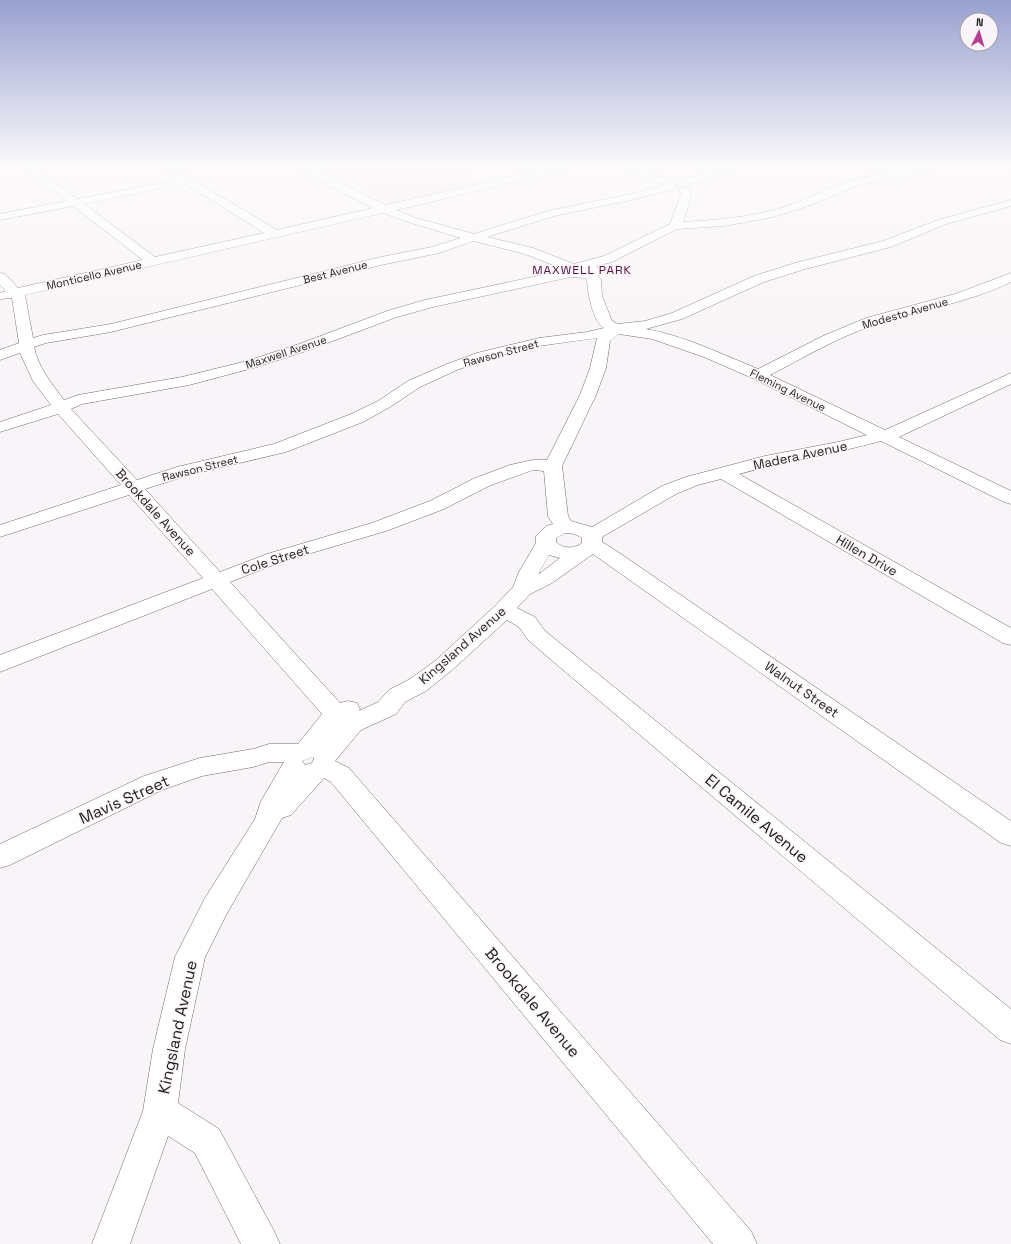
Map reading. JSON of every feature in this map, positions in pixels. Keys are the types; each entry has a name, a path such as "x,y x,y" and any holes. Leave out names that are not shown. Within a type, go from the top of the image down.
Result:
{"street":[{"path":"105,226 153,262"},
{"path":"262,226 275,234"},
{"name":"Monticello Avenue","path":"8,295 310,226"},
{"path":"432,226 529,251 574,269 581,275 592,273 608,258"},
{"name":"Best Avenue","path":"0,355 43,339 111,328 381,261 435,250 513,226"},
{"path":"574,269 608,258 675,226"},
{"name":"Rawson Street","path":"0,531 183,471 280,448 324,432 377,408 414,384 452,367 482,356 540,342 587,336 616,329 646,325 677,316 759,279 800,266 887,244 932,226"},
{"name":"Maxwell Avenue","path":"0,427 44,414 78,400 183,382 252,364 304,347 392,314 430,303 574,269"},
{"path":"564,527 558,516 553,466 588,395 598,368 603,340 616,329 606,323 595,296 594,279 592,273"},
{"path":"0,277 8,295"},
{"name":"Modesto Avenue","path":"758,375 847,331 871,321 960,297 1011,277"},
{"name":"Brookdale Avenue","path":"8,295 18,297 28,355 40,381 61,407 216,580 344,719"},
{"name":"Fleming Avenue","path":"616,329 655,335 709,354 758,375 1011,498"},
{"name":"Madera Avenue","path":"588,544 605,528 669,490 723,472 765,461 839,447 893,433 1011,378"},
{"name":"Cole Street","path":"0,664 274,558 379,528 437,505 482,482 516,469 533,465 553,466"},
{"name":"Hillen Drive","path":"723,472 1011,638"},
{"path":"564,527 575,527 584,530 588,544 573,554 556,551 546,543 545,540 549,533 558,528 564,527"},
{"name":"Kingsland Avenue","path":"524,589 529,572 546,543"},
{"name":"Kingsland Avenue","path":"111,1244 160,1111 169,1049 190,957 215,907 268,821 286,804 308,761 344,719 387,708 397,696 418,685 443,666 503,611 524,589 545,579 588,544"},
{"name":"Walnut Street","path":"588,544 605,552 1011,835"},
{"name":"El Camile Avenue","path":"503,611 519,616 532,627 537,636 1011,1029"},
{"name":"Mavis Street","path":"0,857 153,783 200,767 253,758 266,764 308,761"},
{"name":"Brookdale Avenue","path":"308,761 340,775 738,1244"},
{"path":"160,1111 207,1140 261,1244"}],"district":[{"name":"MAXWELL PARK","path":"582,270"}]}
